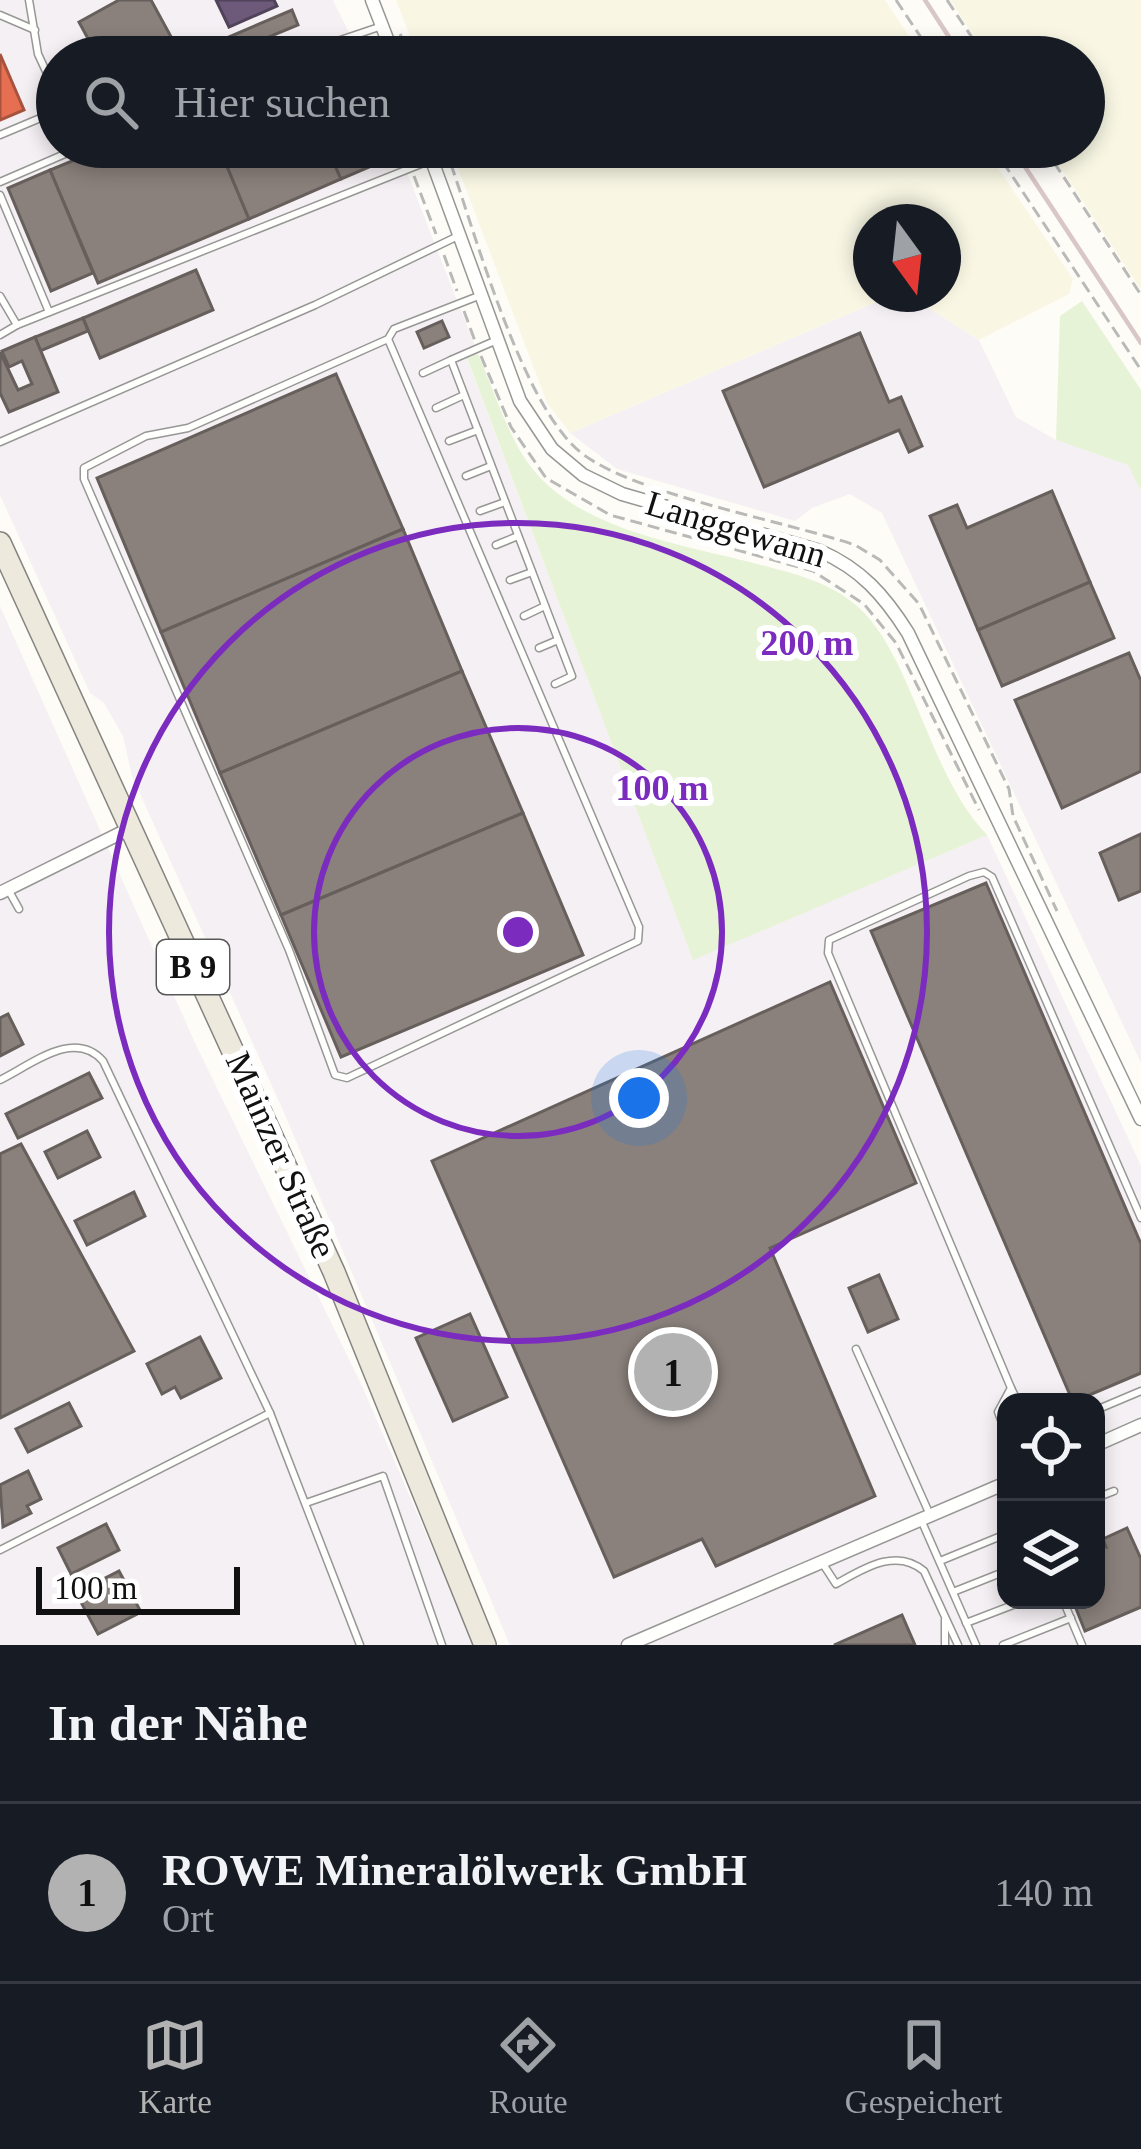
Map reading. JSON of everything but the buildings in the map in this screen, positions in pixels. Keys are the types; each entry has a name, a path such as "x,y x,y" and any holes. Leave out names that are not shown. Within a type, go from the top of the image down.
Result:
{"main road":[{"name":"Mainzer Straße","path":"0,543 334,1272 484,1645"}],"street":[{"path":"372,0 386,36"},
{"name":"Langgewann","path":"434,168 529,419 552,449 583,475 622,494 820,550 854,569 885,597 918,653 1141,1119"},
{"path":"4,891 129,829"},
{"path":"1105,1440 1141,1425"},
{"path":"628,1645 997,1487"}],"lane":[{"path":"28,0 36,42"},
{"path":"0,15 34,30"},
{"path":"352,36 382,26"},
{"path":"0,134 36,119"},
{"path":"0,182 36,166"},
{"path":"0,335 411,168"},
{"path":"0,195 49,312"},
{"path":"0,442 315,305 459,236"},
{"path":"388,339 639,927 638,941 628,950 347,1078 335,1075 289,950 84,479 84,468 146,436 188,428 388,339 394,329 481,295"},
{"path":"0,296 17,326"},
{"path":"423,373 497,340"},
{"path":"451,360 572,676 556,684"},
{"path":"436,408 464,394"},
{"path":"449,441 478,430"},
{"path":"466,476 491,466"},
{"path":"480,511 505,502"},
{"path":"496,545 518,536"},
{"path":"510,580 532,572"},
{"path":"524,616 545,606"},
{"path":"538,649 558,640"},
{"path":"1014,1393 828,953 830,940 969,876 984,872 992,877 1141,1218"},
{"path":"4,891 19,909"},
{"path":"0,1080 67,1047 85,1047 103,1061 270,1413 360,1645"},
{"path":"856,1349 976,1645"},
{"path":"1008,1393 1011,1388"},
{"path":"1105,1406 1141,1391"},
{"path":"0,1550 270,1413"},
{"path":"306,1503 382,1476 442,1645"},
{"path":"1105,1494 1114,1491"},
{"path":"940,1561 997,1538"},
{"path":"822,1561 836,1584 893,1558 914,1563 924,1570 958,1645"},
{"path":"953,1592 997,1574"},
{"path":"967,1623 1003,1609"},
{"path":"1067,1609 1082,1645"},
{"path":"945,1616 945,1645"},
{"path":"1004,1645 1071,1618"}],"path":[{"path":"896,0 920,36"},
{"path":"947,0 971,36"},
{"path":"411,168 511,427 546,478 610,515 813,571 864,604 896,643 972,804 990,820"},
{"path":"453,168 533,388 562,435 614,472 855,545 897,576 949,661 1063,923"},
{"path":"1007,168 1141,370"},
{"path":"1058,168 1141,295"}],"shaded area":[{"path":"0,0 333,0 351,36 36,36 36,168 405,168 478,354 467,359 693,959 987,835 1141,1166 1141,1645 510,1645 282,1108 132,776 123,736 104,703 90,693 0,495"},
{"path":"396,0 885,0 909,36 410,36"},
{"path":"950,0 1141,0 1141,290 1061,168 1105,168 1105,36 974,36"},
{"path":"458,168 998,168 1073,279 1069,294 979,340 935,312 961,312 961,204 853,204 853,312 570,433 547,403"},
{"path":"853,312 935,312 979,340 1016,417 1056,440 1129,465 1141,491 1141,1063 882,513 850,494 812,508 795,521 617,469 570,433"},
{"path":"0,606 196,1045 362,1386 474,1645 0,1645"}],"green space":[{"path":"1082,301 1141,390 1141,491 1128,465 1056,440 1060,316"},
{"path":"478,354 522,454 542,480 567,500 628,530 809,579 857,606 892,653 950,780 987,835 693,960 467,358"}],"railway":[{"path":"925,0 948,36"},
{"path":"1026,168 1141,343"}],"place":[{"name":"ROWE Mineralölwerk GmbH","path":"673,1372"}]}
